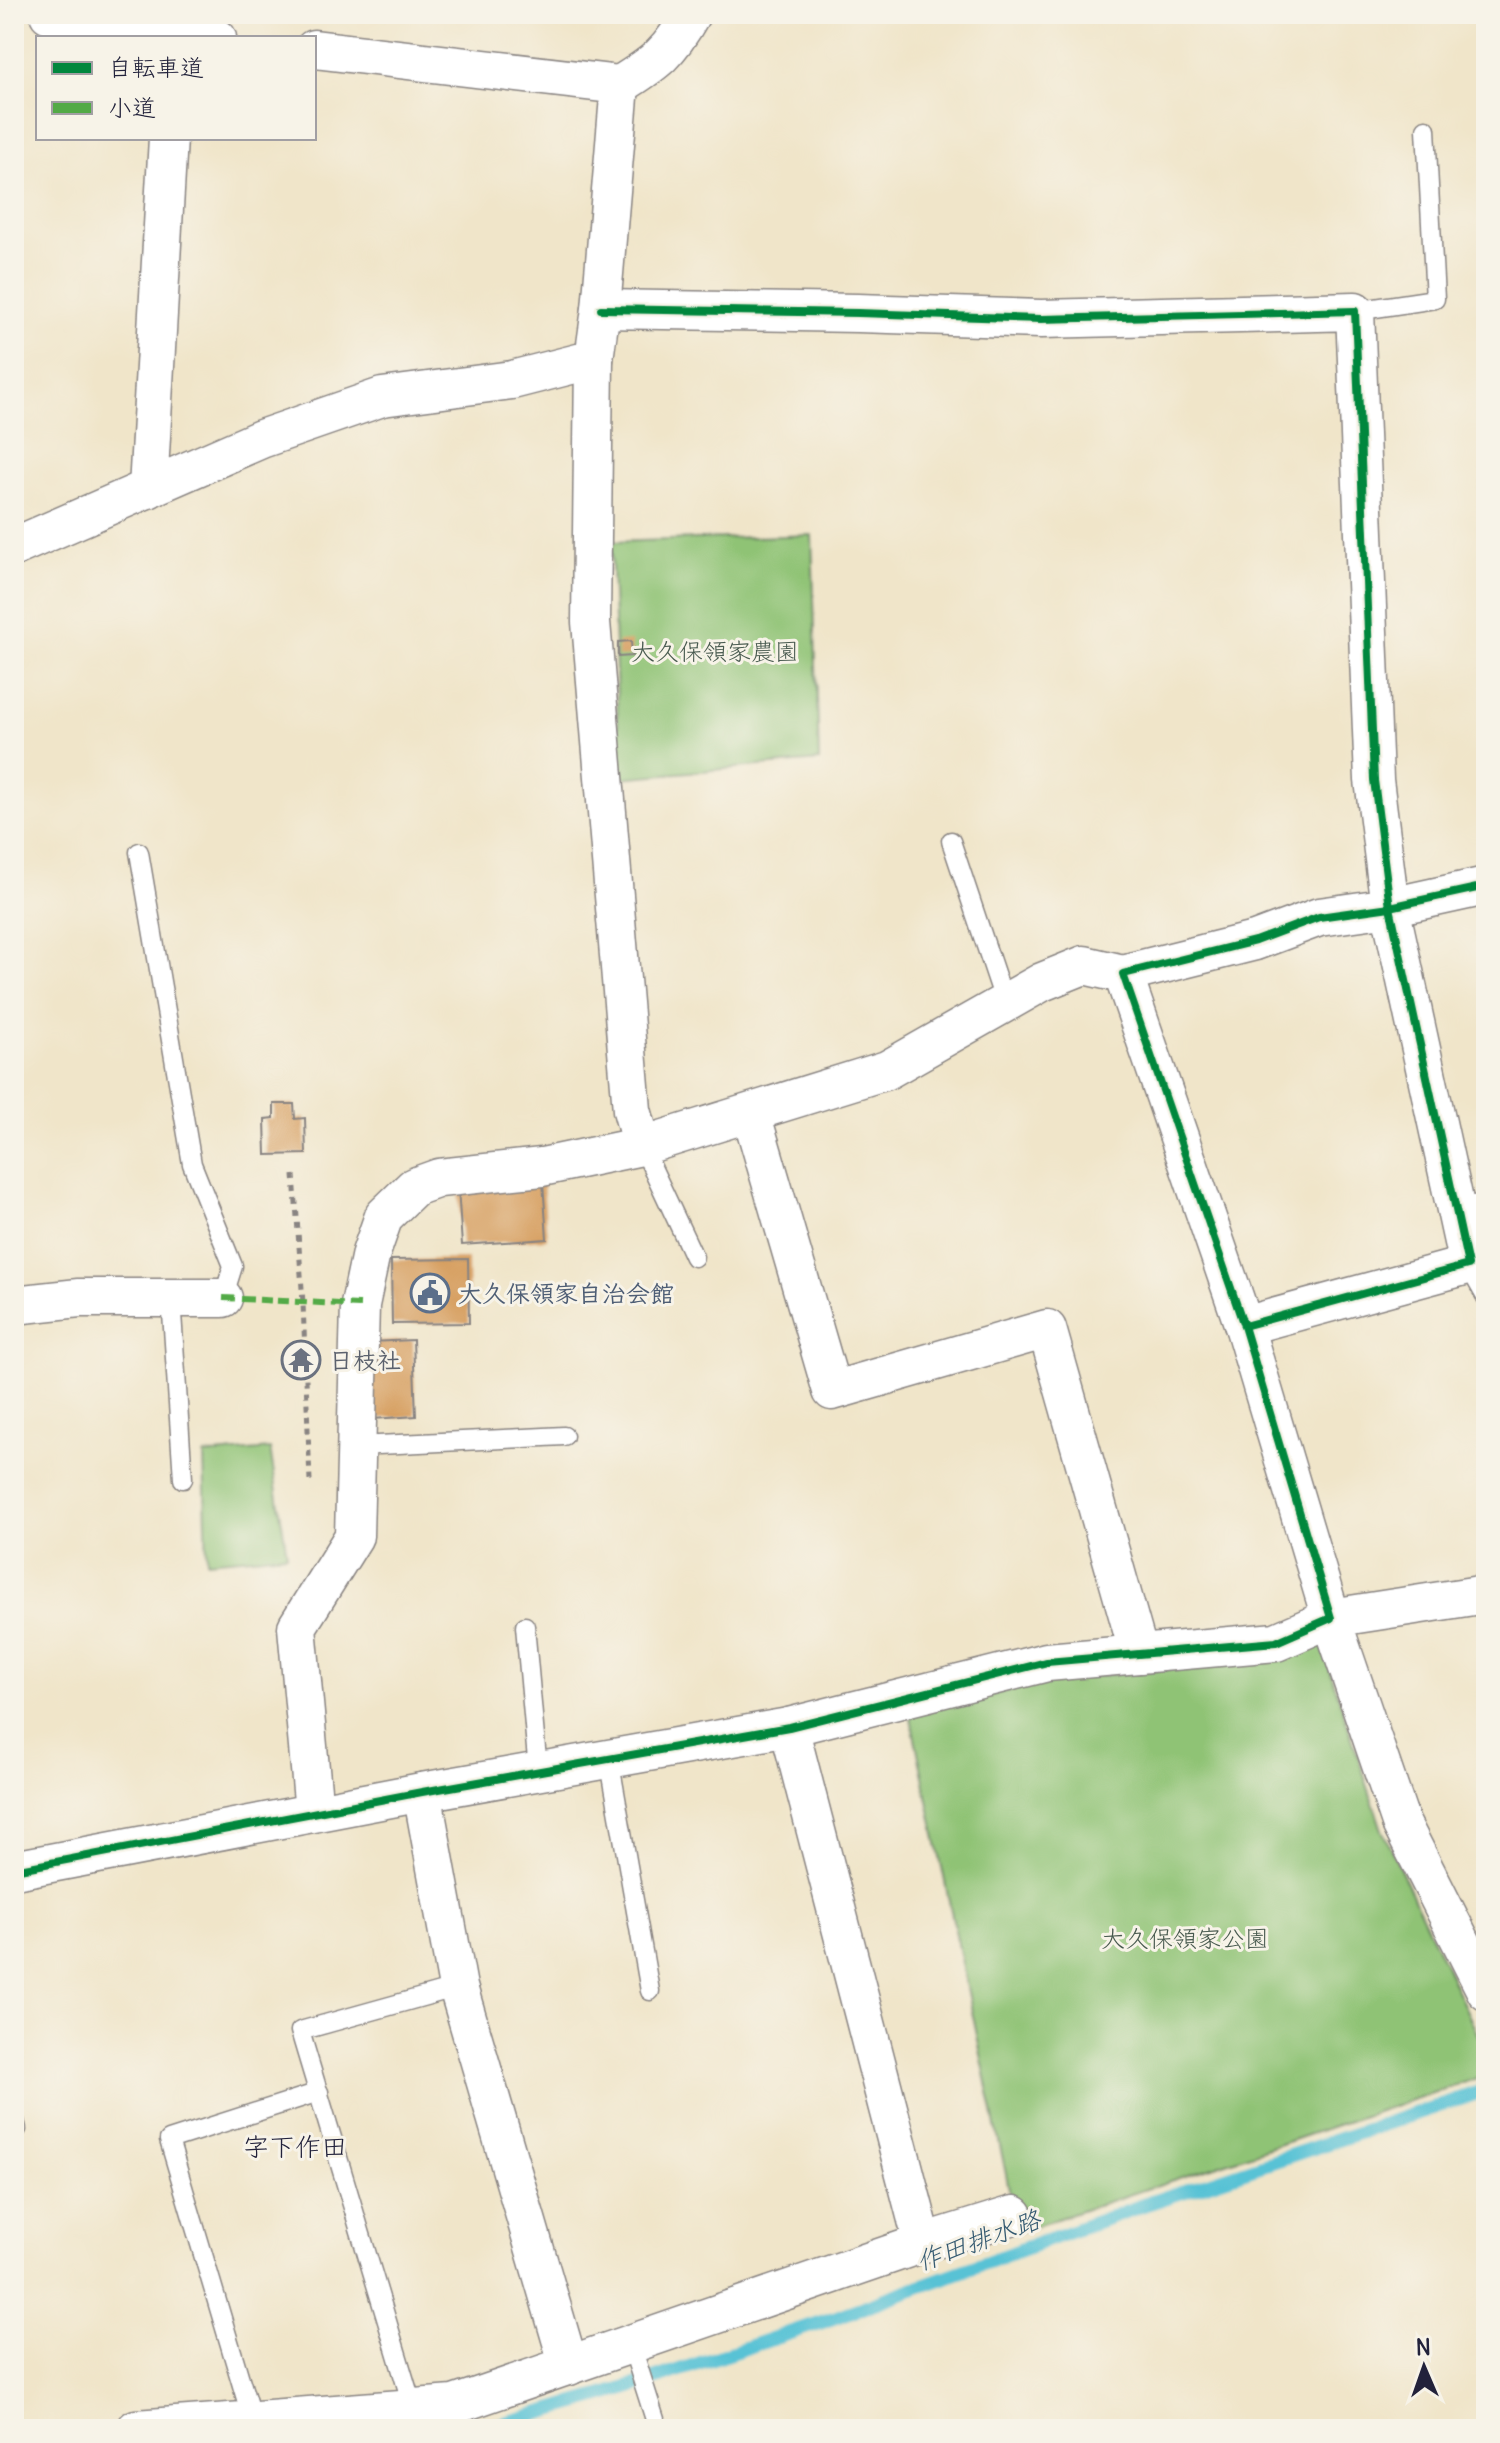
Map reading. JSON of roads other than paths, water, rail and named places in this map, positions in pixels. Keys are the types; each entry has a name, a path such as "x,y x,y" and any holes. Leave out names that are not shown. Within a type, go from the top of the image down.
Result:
{"street":[{"path":"49,14 206,36"},
{"path":"316,49 620,85 655,63 677,39 691,14"},
{"path":"620,85 594,359 591,622 632,1110 642,1146"},
{"path":"148,489 168,140"},
{"path":"601,309 1041,319 1355,311 1374,780 1390,907 1471,1205 1477,1281 1244,1326"},
{"path":"14,547 261,439 382,397 512,380 594,359"},
{"path":"314,1812 297,1627 354,1536 360,1305 371,1253 384,1216 414,1187 439,1178 542,1167 642,1146 887,1070 1042,982 1084,965 1123,974 1255,941 1319,917 1390,907 1486,886"},
{"path":"1123,974 1244,1326 1331,1618 1401,1823 1486,1991"},
{"path":"751,1113 832,1391 1047,1329 1139,1654"},
{"path":"14,1305 79,1298 223,1298"},
{"path":"14,1870 422,1792 789,1727 1047,1662 1276,1642 1331,1618 1486,1594"},
{"path":"789,1727 923,2243"},
{"path":"422,1792 458,1987 569,2366"},
{"path":"136,2429 252,2419 355,2420 413,2408 454,2405 569,2366 635,2357 923,2243 1014,2215"}],"lane":[{"path":"1355,311 1435,299 1426,129"},
{"path":"951,841 1005,1003"},
{"path":"139,852 192,1164 233,1266 223,1298"},
{"path":"642,1146 694,1257"},
{"path":"171,1298 183,1479"},
{"path":"357,1446 564,1436"},
{"path":"525,1626 538,1771"},
{"path":"609,1758 650,1991"},
{"path":"413,2408 300,2031 458,1987"},
{"path":"252,2419 169,2140 319,2092"},
{"path":"635,2357 658,2429"}],"waterway":[{"name":"作田排水路","path":"485,2429 621,2390 825,2321 1149,2203 1486,2090"}],"place":[{"name":"大久保領家自治会館","path":"430,1293"},
{"name":"日枝社","path":"301,1360"}],"district":[{"name":"字下作田","path":"295,2146"}],"park label":[{"name":"大久保領家農園","path":"715,651"},
{"name":"大久保領家公園","path":"1185,1938"}]}
